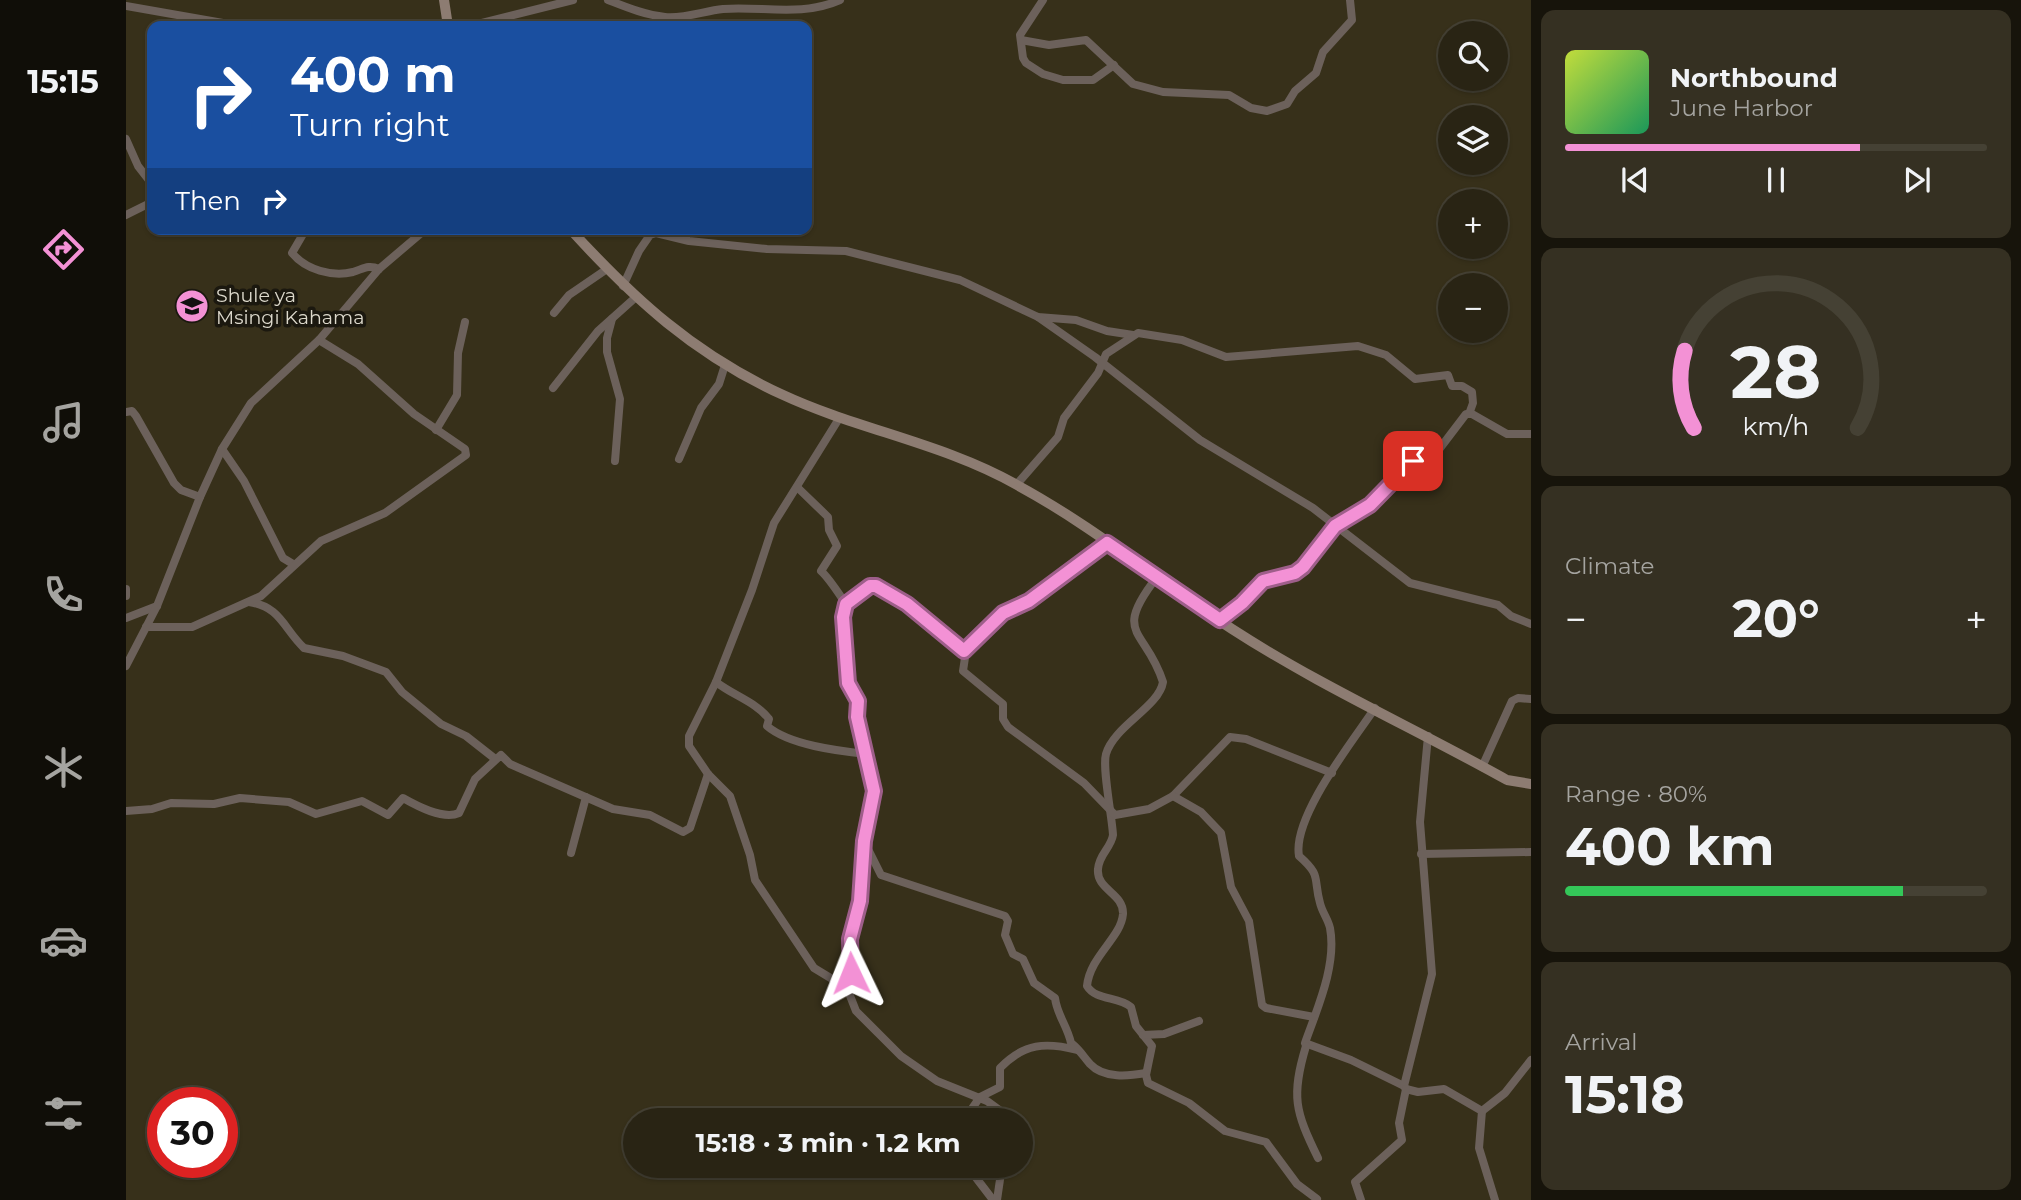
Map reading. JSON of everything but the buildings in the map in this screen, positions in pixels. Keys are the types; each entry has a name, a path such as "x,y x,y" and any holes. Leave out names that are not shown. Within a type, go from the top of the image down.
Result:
{"main road":[{"path":"444,0 447,21"},
{"path":"576,235 623,286 687,341 725,365 782,395 839,417 940,449 1017,484 1220,620 1302,670 1507,780 1531,784"}],"street":[{"path":"487,21 551,2 573,0"},
{"path":"608,0 636,11 673,17 721,9 784,11 823,6 840,0"},
{"path":"1043,0 1023,29 1021,40 1026,63 1054,79 1093,80 1114,65"},
{"path":"1021,40 1049,45 1086,40 1133,84 1163,92 1229,95 1260,111 1279,108 1316,73 1323,52 1349,27 1352,20 1350,0"},
{"path":"126,6 212,21"},
{"path":"126,139 138,166 147,178"},
{"path":"126,215 147,204"},
{"path":"302,235 292,253 313,269 338,274 371,265 379,269"},
{"path":"126,666 157,606 222,449 251,403 319,340 379,269 419,235"},
{"path":"623,286 639,251 653,235"},
{"path":"665,235 697,242 767,249 846,251 960,280 1038,317 1200,440 1313,508 1412,584 1444,589 1498,605 1511,616 1531,624"},
{"path":"554,313 569,295 607,269"},
{"path":"553,388 573,367 584,346 636,297"},
{"path":"1038,317 1076,320 1107,331 1133,335 1147,332 1170,337 1226,357 1358,346 1386,355 1415,379 1448,375 1452,386 1462,386 1472,392 1474,403 1469,414"},
{"path":"612,319 607,352 620,399 615,461"},
{"path":"436,430 457,395 458,352 465,322"},
{"path":"1017,484 1058,437 1064,418 1103,364 1106,354 1133,335"},
{"path":"146,627 192,628 266,592 293,564 323,540 385,513 442,470 465,457 465,449 414,414 358,364 319,340"},
{"path":"679,459 701,408 719,384 725,365"},
{"path":"126,412 134,412 177,487 200,497"},
{"path":"1220,620 1242,603 1263,581 1295,573 1303,567 1335,526 1370,505 1413,461 1431,460 1463,416 1469,414 1507,434 1531,434"},
{"path":"839,417 774,523 716,682 688,738 690,750 732,799 755,880 779,914 793,941 819,974 847,988"},
{"path":"222,449 244,481 283,558 293,564"},
{"path":"797,487 828,517 829,530 837,546 821,571 831,580 832,589 846,604"},
{"path":"996,1108 980,1097 937,1081 901,1056 856,1011 847,988 851,973 850,939 861,896 864,841 874,791 857,717 858,701 848,683 845,667 843,617 846,604 870,586 876,586 907,604 960,651 966,650 1003,613 1029,601 1107,543"},
{"path":"1157,577 1140,598 1132,620 1134,630 1163,682 1157,694 1116,736 1106,755 1104,767 1112,812 1112,841 1102,853 1097,872 1100,881 1118,899 1123,915 1121,926 1099,954 1087,986 1094,994 1127,1003 1131,1007 1136,1026 1152,1046 1146,1073 1148,1083 1189,1103 1225,1131 1266,1142 1297,1184 1317,1199"},
{"path":"126,589 126,596"},
{"path":"249,601 266,605 276,613 304,648 343,656 386,673 402,692 441,724 466,736 494,758"},
{"path":"126,618 157,606"},
{"path":"966,650 963,671 1003,704 1003,719 1008,727 1084,783 1112,812 1120,816 1173,796 1230,737 1245,739 1332,773"},
{"path":"716,682 735,697 762,709 769,719 767,726 774,733 806,744 867,754"},
{"path":"1482,766 1512,701 1518,698 1531,699"},
{"path":"1318,1157 1306,1132 1296,1098 1296,1082 1328,960 1330,930 1320,904 1314,870 1299,856 1298,848 1311,804 1375,708"},
{"path":"1361,1200 1354,1182 1402,1140 1399,1123 1405,1087 1432,974 1420,854 1420,806 1428,736"},
{"path":"126,811 152,809 171,803 217,804 240,798 289,802 316,814 366,801 388,815 403,798 433,812 453,816 459,813 465,795 494,758 500,755 510,764 616,810 650,815 683,832 690,828 708,774"},
{"path":"1173,796 1201,812 1221,833 1231,887 1249,921 1262,1004 1266,1008 1314,1017"},
{"path":"571,853 586,797"},
{"path":"864,841 881,875 1006,917 1005,935 1012,952 1023,959 1034,983 1055,998 1055,1010 1067,1024 1070,1042 1083,1052 1091,1065 1104,1072 1119,1076 1146,1073"},
{"path":"1420,854 1531,852"},
{"path":"1143,1035 1164,1034 1199,1021"},
{"path":"972,1108 980,1097 1000,1087 1000,1068 1027,1049 1045,1043 1083,1052"},
{"path":"1306,1046 1351,1060 1418,1092 1444,1089 1482,1111"},
{"path":"1495,1200 1479,1148 1482,1111 1505,1093 1531,1060"},
{"path":"977,1178 995,1200"},
{"path":"995,1200 1000,1178"}],"place":[{"name":"Shule ya Msingi Kahama","path":"192,306"}],"route":[{"path":"851,973 850,939 861,896 864,841 874,787 856,712 858,701 848,683 845,667 843,617 846,604 870,586 876,586 907,604 955,647 964,651 1003,613 1029,601 1107,543 1220,620 1242,603 1263,581 1295,573 1303,567 1335,526 1370,505 1413,461"}]}
